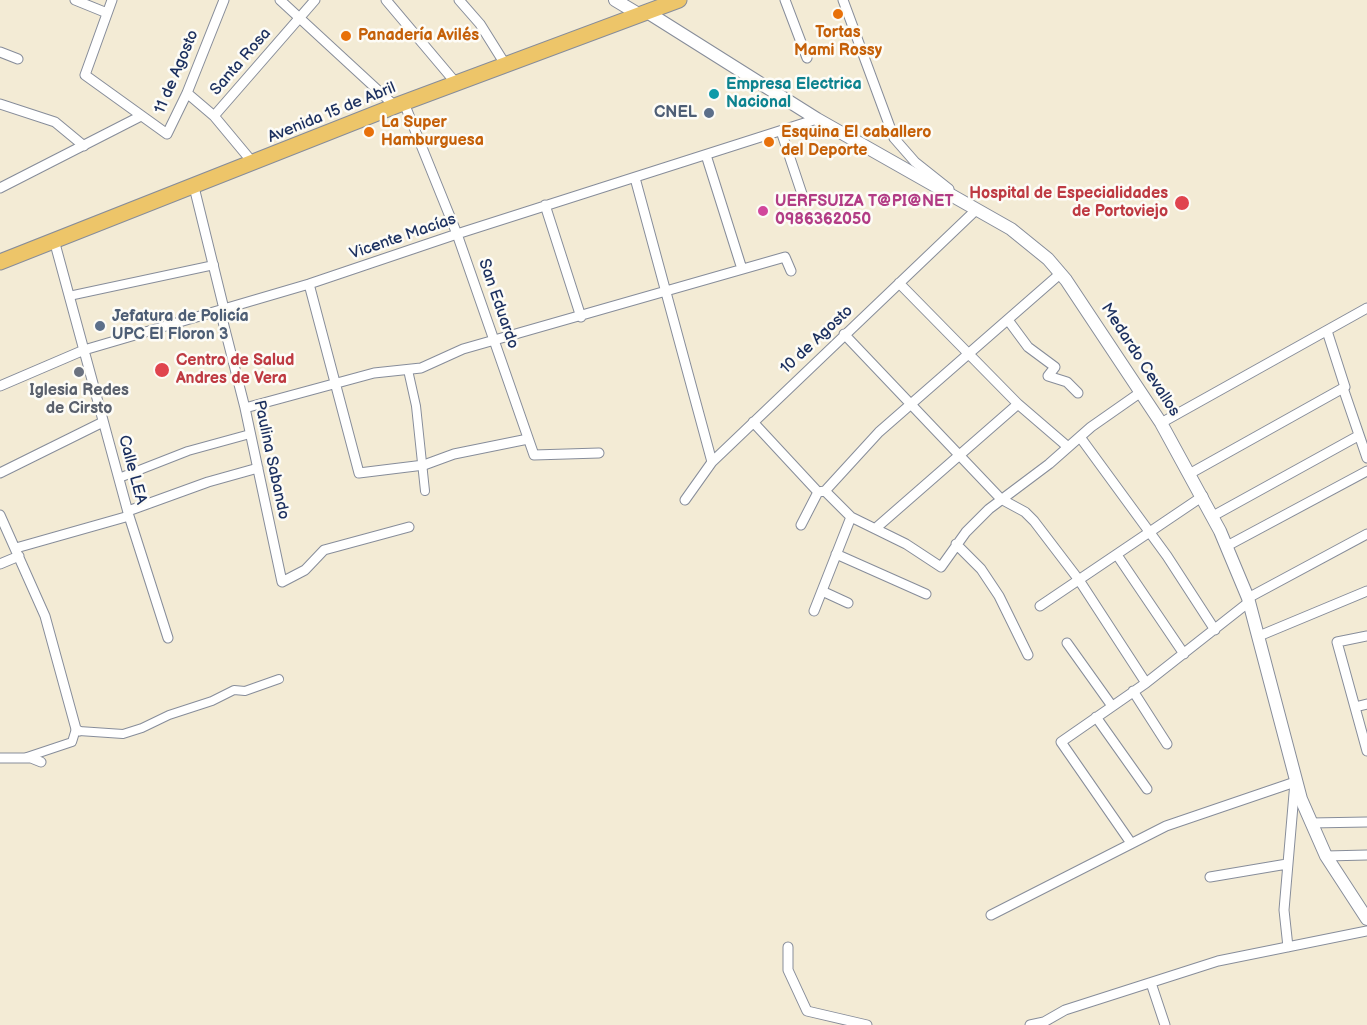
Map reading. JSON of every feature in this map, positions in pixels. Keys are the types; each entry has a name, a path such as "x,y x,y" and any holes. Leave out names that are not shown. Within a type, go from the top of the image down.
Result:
{"main road":[{"name":"Avenida 15 de Abril","path":"0,262 505,64 679,0"}],"street":[{"path":"75,0 107,13"},
{"path":"112,0 85,75 141,116"},
{"name":"11 de Agosto","path":"0,188 141,116 167,134 187,93 224,0"},
{"name":"San Eduardo","path":"280,0 399,105 457,234 528,439"},
{"name":"Santa Rosa","path":"214,116 315,0"},
{"path":"459,0 480,24 505,64"},
{"name":"Medardo Cevallos","path":"615,0 643,14 879,155 975,207 1023,238 1061,273 1142,392 1214,516 1248,600 1259,636 1295,782 1326,856 1362,906 1367,919"},
{"path":"785,0 807,58"},
{"path":"843,0 894,138 915,162 975,207"},
{"path":"387,1 456,83"},
{"path":"0,52 18,59"},
{"path":"187,93 214,116 254,164"},
{"path":"0,104 55,122 84,146"},
{"name":"Vicente Macías","path":"0,386 84,350 309,284 545,205 818,119"},
{"path":"782,131 804,200"},
{"path":"879,155 888,154 893,150 894,138"},
{"path":"706,155 742,269"},
{"path":"635,178 712,462"},
{"name":"Paulina Sabando","path":"194,187 214,265 282,582 305,570 324,550 409,527"},
{"path":"545,205 581,317"},
{"name":"10 de Agosto","path":"685,500 712,462 975,207"},
{"name":"Calle LEA","path":"54,240 128,514 168,638"},
{"path":"244,408 335,382 436,363 464,349 784,257 791,271"},
{"path":"69,297 214,265"},
{"path":"801,525 822,491 868,443 1061,273"},
{"path":"899,283 967,355 1018,404 1068,447"},
{"path":"309,284 359,473 424,465 453,454 528,439 534,455 599,453"},
{"path":"1161,423 1367,308"},
{"path":"1008,320 1028,347 1055,367 1048,376 1067,382 1078,393"},
{"path":"1191,473 1345,387 1327,331"},
{"path":"844,334 1001,499 1025,512 1079,580 1146,683"},
{"path":"408,370 424,465 425,491"},
{"path":"1342,388 1367,458"},
{"path":"753,422 851,517 876,528 941,567 956,544 977,520 1001,499 1031,479 1080,436 1142,392"},
{"path":"876,528 1018,404"},
{"path":"0,473 103,422"},
{"path":"119,478 188,451 250,434"},
{"path":"1080,436 1150,532 1215,630"},
{"path":"1214,516 1358,436"},
{"path":"0,564 18,552 128,514 208,482 258,468"},
{"path":"1227,546 1367,471"},
{"path":"1040,606 1203,496"},
{"path":"0,515 45,616 77,730 72,742 24,758"},
{"path":"814,611 851,517"},
{"path":"1131,843 1061,742 1146,683 1215,630 1248,600 1367,534"},
{"path":"956,544 981,569 1028,654"},
{"path":"836,554 926,594"},
{"path":"1117,555 1184,654"},
{"path":"822,591 848,603"},
{"path":"1259,636 1367,591"},
{"path":"1367,636 1338,642 1367,751"},
{"path":"1067,643 1112,706"},
{"path":"77,730 123,734 142,728 169,714 212,701 234,690 245,691 279,679"},
{"path":"1133,691 1167,744"},
{"path":"1355,707 1367,704"},
{"path":"1096,717 1148,789"},
{"path":"0,758 24,758 41,762"},
{"path":"991,915 1167,826 1295,782 1284,910 1288,947"},
{"path":"1311,824 1367,822"},
{"path":"1326,856 1367,855"},
{"path":"1210,877 1287,864"},
{"path":"1030,1025 1044,1022 1065,1010 1218,961 1367,931"},
{"path":"788,947 788,970 807,1011 867,1025"},
{"path":"1151,983 1165,1025"}],"place":[{"name":"Tortas Mami Rossy","path":"838,14"},
{"name":"Panadería Avilés","path":"346,36"},
{"name":"Empresa Electrica Nacional","path":"714,94"},
{"name":"CNEL","path":"709,113"},
{"name":"La Super Hamburguesa","path":"369,132"},
{"name":"Esquina El caballero del Deporte","path":"769,142"},
{"name":"Hospital de Especialidades de Portoviejo","path":"1182,203"},
{"name":"UERFSUIZA T@PI@NET 0986362050","path":"763,211"},
{"name":"Jefatura de Policía UPC El Floron 3","path":"100,326"},
{"name":"Centro de Salud Andres de Vera","path":"162,370"},
{"name":"Iglesia Redes de Cirsto","path":"79,372"}]}
